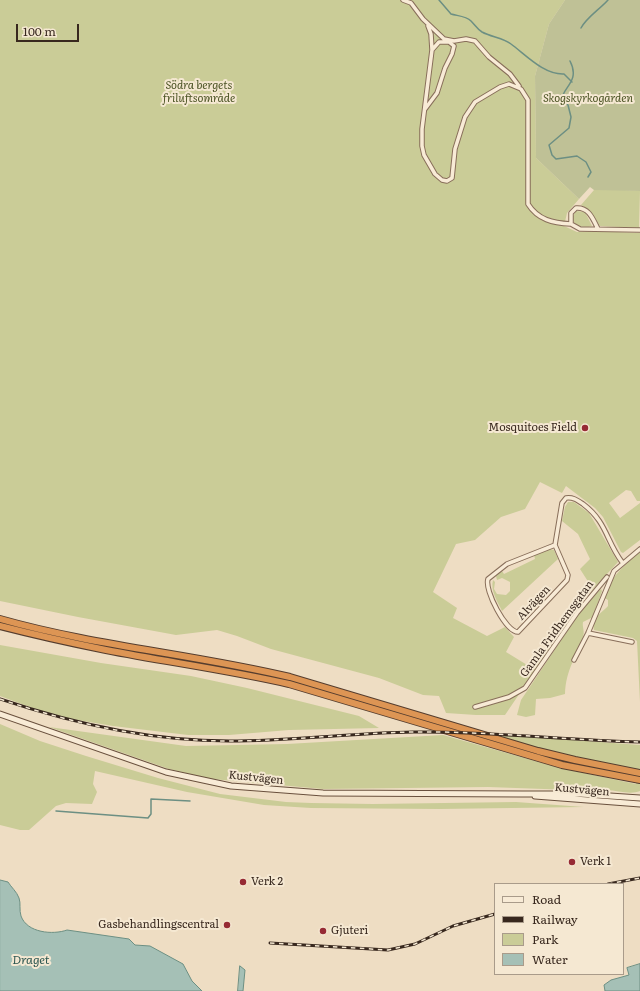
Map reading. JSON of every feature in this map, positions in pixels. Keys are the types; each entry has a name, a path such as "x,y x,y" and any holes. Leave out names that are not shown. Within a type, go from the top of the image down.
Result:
{"highway":[{"path":"0,619 51,633 90,641 254,668 290,676 538,751 633,775 640,780"},
{"path":"0,626 54,640 243,673 289,684 562,765 633,775 640,773"}],"main road":[{"name":"Kustvägen","path":"0,714 166,772 231,786 322,793 572,793 640,798"},
{"name":"Kustvägen","path":"522,794 640,804"}],"street":[{"path":"403,0 411,3 426,23 440,37 448,41 466,39 475,40 489,57 514,78 528,100 528,204 535,214 541,218 571,224 580,229 640,230"},
{"path":"426,23 431,34 432,50 421,139 424,155 435,174 447,181 450,180 455,149 465,117 475,102 505,84 514,84 521,89"},
{"path":"425,109 437,93 454,46 448,42 439,42 432,50"},
{"path":"571,224 572,213 576,208 580,208 591,216 598,229"},
{"path":"555,545 562,502 566,498 573,498 591,510 601,521 622,562"},
{"name":"Alvägen","path":"555,545 568,575 567,580 518,632 514,632 506,625 488,589 488,579 507,564 555,545"},
{"path":"574,660 588,633 614,571 622,562 640,549"},
{"name":"Gamla Fridhemsgatan","path":"475,707 509,697 525,688 577,613 607,577"},
{"path":"588,633 632,642"}],"green space":[{"name":"Södra bergets friluftsområde","path":"0,0 565,0 549,24 535,76 536,158 579,199 567,213 564,226 577,232 594,231 640,233 640,501 637,501 631,491 626,490 609,503 620,518 640,503 640,540 623,553 621,552 603,517 595,508 566,486 562,493 540,482 525,509 501,517 475,540 456,544 433,592 457,608 453,618 487,636 505,627 514,637 506,652 532,668 589,583 580,569 590,559 578,534 562,521 565,507 568,502 574,502 589,513 618,562 583,600 505,715 446,713 439,696 423,695 379,678 271,649 217,630 176,635 0,601"},
{"name":"Skogskyrkogården","path":"565,0 640,0 640,191 594,190 590,187 579,199 536,158 535,76 549,24"},
{"path":"609,189 640,191 639,228 600,226 588,209 581,205 594,190"},
{"path":"576,211 585,212 592,226 583,227 577,225 572,218"},
{"path":"550,549 554,550 558,559 502,611 493,592 493,580 495,582 494,589 497,594 506,595 510,591 510,582 502,578 497,580 496,576 502,571 504,574 535,559 534,555"},
{"path":"640,552 640,702 637,641 633,638 594,630 593,626 597,616 608,606 608,600 603,597 610,583 623,567"},
{"path":"601,589 602,591 593,617 583,622 583,637 569,671 565,694 550,698 536,699 535,715 526,717 517,715 521,700 586,603"},
{"path":"0,645 101,663 191,676 247,688 359,716 379,728 289,730 229,735 188,735 113,726 54,716 0,696"},
{"path":"0,724 40,741 86,756 158,778 220,794 286,802 311,803 373,804 516,802 584,807 439,809 311,808 264,805 187,792 95,771 93,784 97,792 92,804 66,803 56,806 29,830 20,830 0,825"},
{"path":"49,727 186,746 287,744 443,735 560,768 636,784 637,771 539,749 492,734 640,745 640,791 631,793 610,790 600,791 488,787 323,789 212,779 169,769"}],"water":[{"name":"Draget","path":"0,880 8,882 17,894 20,900 21,916 24,922 34,929 48,932 61,932 67,930 129,939 135,945 150,946 183,964 192,981 202,991 0,991"},
{"path":"640,964 640,991 605,991 604,985 611,980 629,975 627,968"},
{"path":"240,966 245,970 243,991 238,991"}],"waterway":[{"path":"439,0 451,14 467,18 482,32 508,42 542,68 564,74 572,82"},
{"path":"581,28 608,0"},
{"path":"570,61 573,69 572,81 563,97 564,102 568,105 571,117 569,128 549,145 552,155 556,159 577,156 586,162 591,172 588,177"},
{"path":"56,811 148,818 151,814 151,799 190,801"}],"railway":[{"path":"0,699 84,723 170,738 252,741 390,733 441,732 640,742"},
{"path":"613,883 640,878"},
{"path":"270,943 388,950 415,944 453,926 494,914"}],"place":[{"name":"Mosquitoes Field","path":"585,428"},
{"name":"Verk 1","path":"572,862"},
{"name":"Verk 2","path":"243,882"},
{"name":"Gasbehandlingscentral","path":"227,925"},
{"name":"Gjuteri","path":"323,931"}]}
